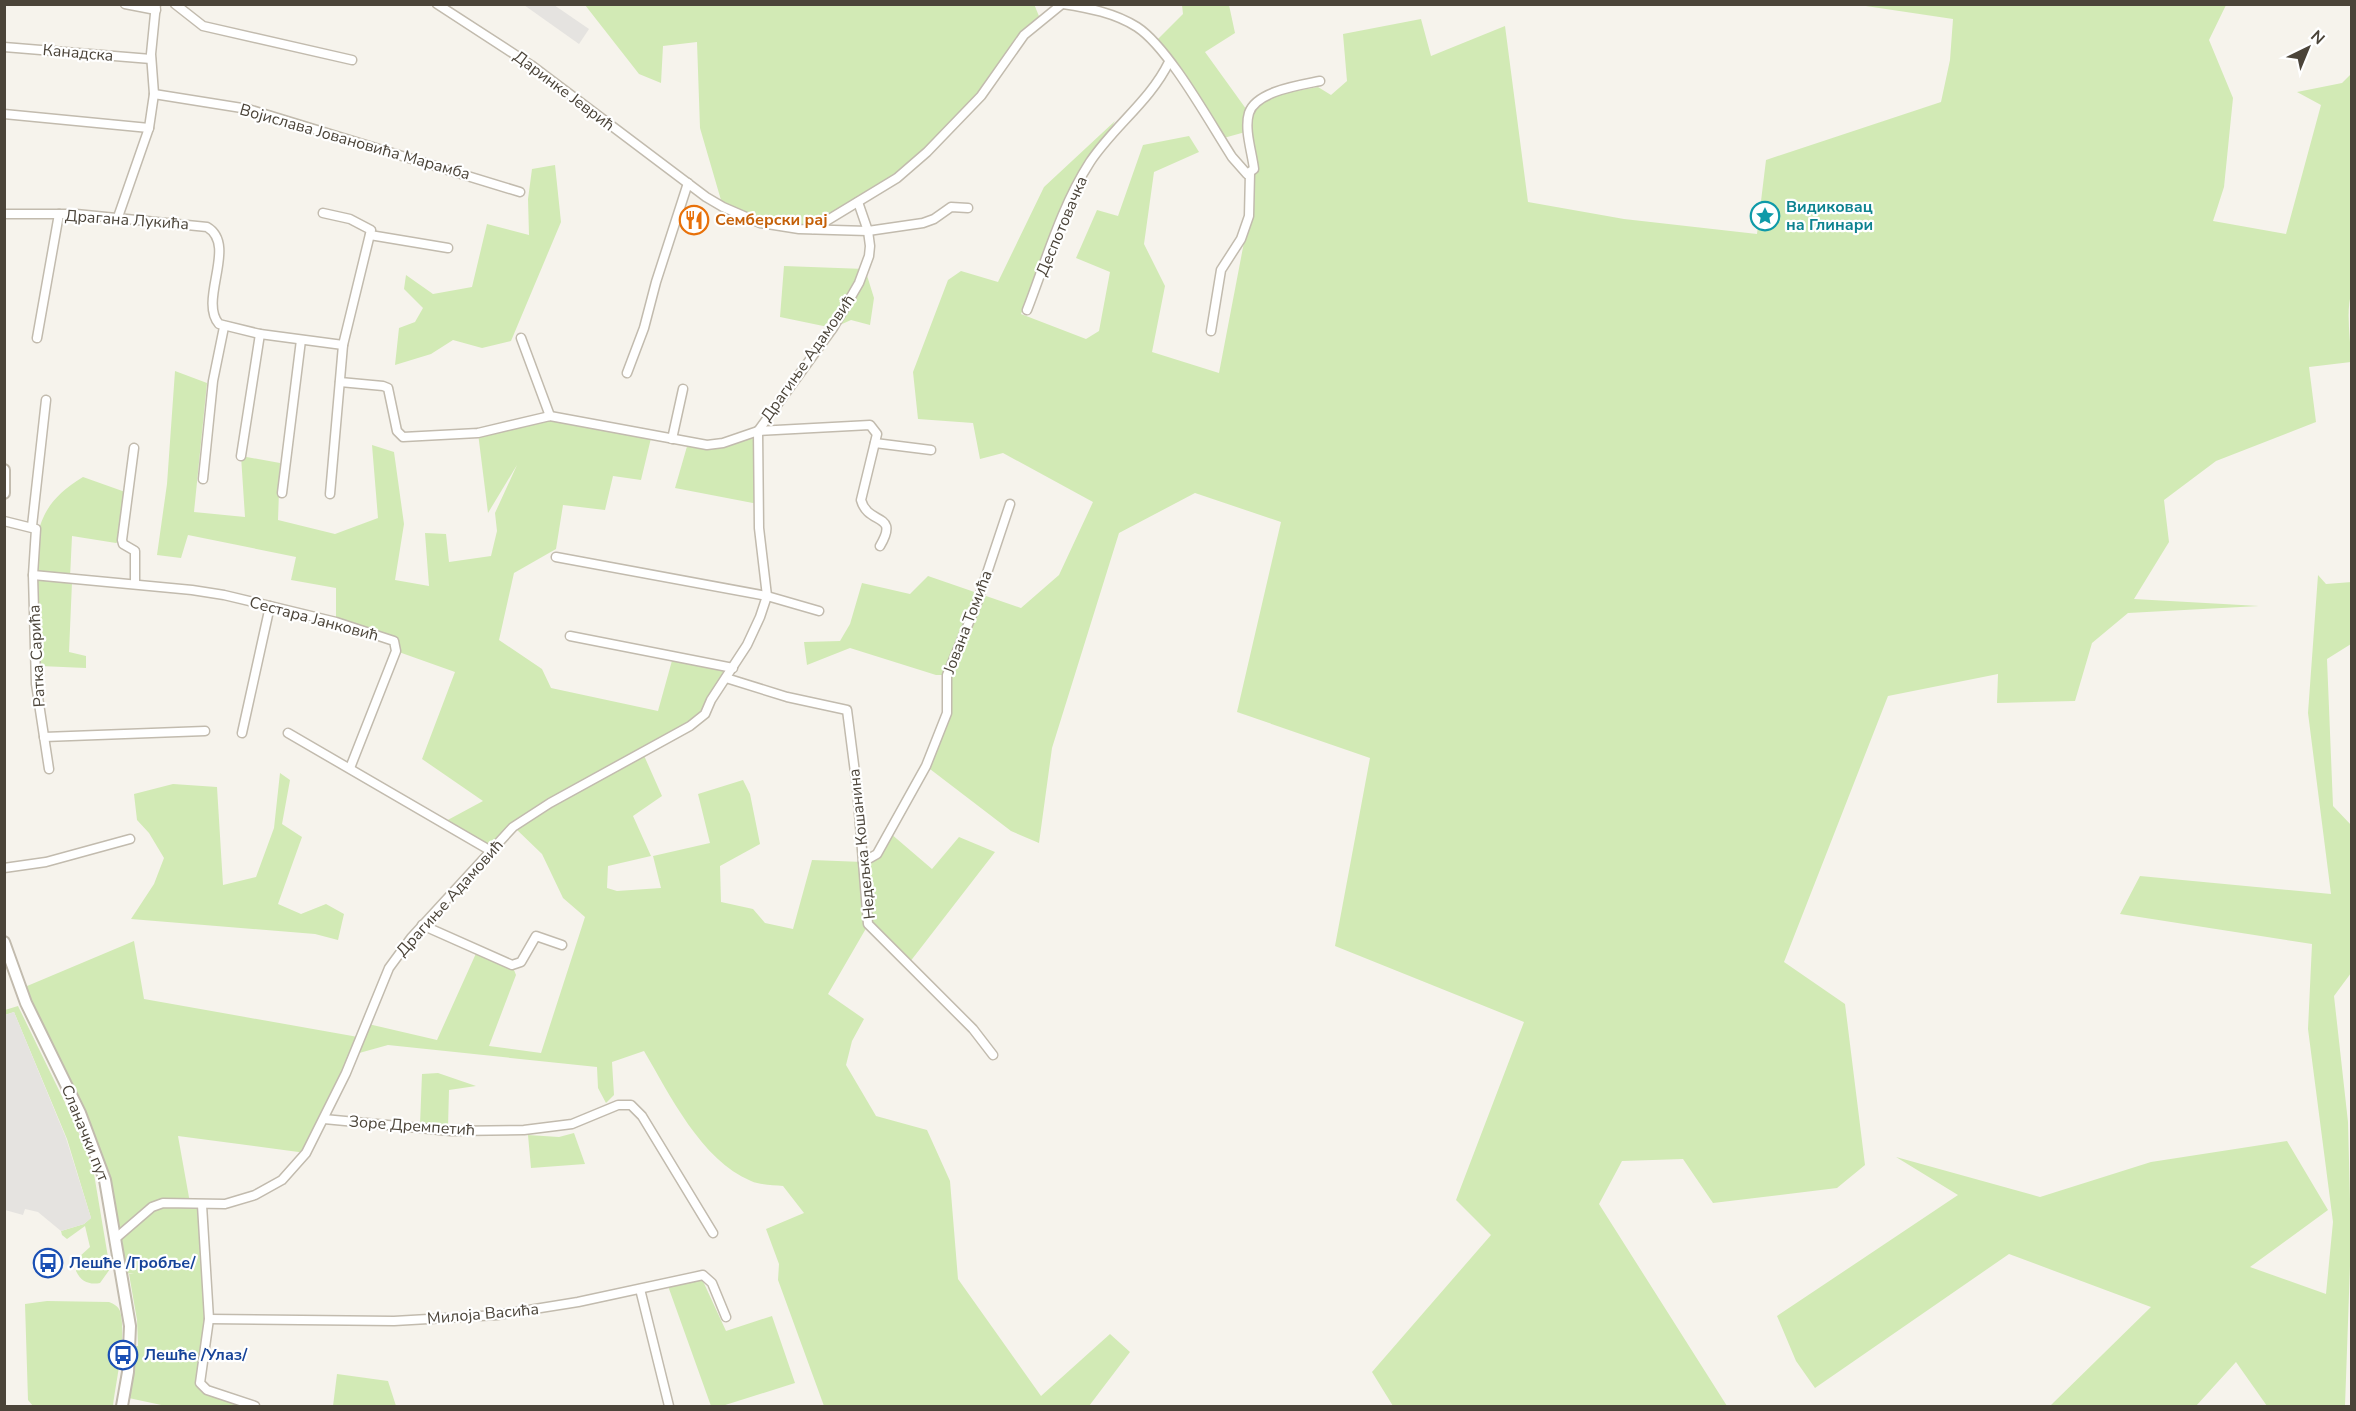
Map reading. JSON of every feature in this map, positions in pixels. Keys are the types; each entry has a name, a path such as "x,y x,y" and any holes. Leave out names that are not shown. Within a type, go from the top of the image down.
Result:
{"street":[{"path":"118,217 149,128 154,94 151,59 156,7 125,4"},
{"path":"175,4 203,26 352,60"},
{"name":"Даринке Јеврић","path":"437,4 531,65 723,207 760,223 813,229 868,231"},
{"path":"813,229 897,178 927,152 981,96 1024,35 1063,4 1088,8 1125,20 1155,42 1232,157 1245,172 1251,173"},
{"name":"Канадска","path":"4,47 151,59"},
{"name":"Деспотовачка","path":"1027,310 1075,189 1091,161 1159,82 1169,62"},
{"path":"1211,331 1221,270 1241,239 1249,216 1251,173 1254,169 1249,113 1255,103 1290,87 1320,81"},
{"name":"Војислава Јовановића Марамба","path":"154,94 248,109 520,192"},
{"path":"4,114 149,128"},
{"path":"627,373 646,321 661,265 688,183"},
{"name":"Драгиње Адамовић","path":"116,1238 152,1207 172,1202 202,1204 243,1200 274,1186 300,1161 324,1119 389,968 423,925 491,850 513,827 550,803 690,726 705,714 711,699 733,668 760,617 767,596 759,528 758,431 833,328 859,283 869,256 868,231 858,202"},
{"path":"868,231 934,219 951,207 968,208"},
{"path":"323,213 350,219 371,230 343,345 330,494"},
{"name":"Драгана Лукића","path":"4,214 118,217 189,224 212,230 218,242 217,277 212,311 215,319 224,327"},
{"path":"37,338 58,214"},
{"path":"370,235 448,248"},
{"path":"203,479 213,381 224,327 343,345"},
{"path":"241,456 260,334"},
{"path":"521,338 550,416"},
{"path":"282,493 301,340"},
{"path":"340,382 388,388 397,431 403,437 478,433 550,416 707,445 723,443 758,431 864,423 876,430 861,500 867,512 883,521 887,527 887,533 880,546"},
{"path":"672,439 683,389"},
{"name":"Ратка Сарића","path":"46,400 32,526 36,532 33,575 36,684 49,769"},
{"path":"875,443 931,450"},
{"path":"134,448 122,540 126,546 135,551 135,584"},
{"path":"4,470 4,494"},
{"name":"Јована Томића","path":"863,862 878,854 926,766 947,713 947,675 977,603 1010,504"},
{"path":"4,521 32,526"},
{"path":"556,557 767,596 819,610"},
{"name":"Сестара Јанковић","path":"33,575 192,590 270,606 363,630 396,645 396,651 350,768"},
{"path":"242,733 270,606"},
{"path":"570,636 733,668"},
{"name":"Недељка Кошанина","path":"726,678 787,697 847,710 850,716 868,924 973,1029 993,1055"},
{"path":"44,737 205,731"},
{"path":"288,733 491,850"},
{"path":"4,868 46,862 130,839"},
{"path":"423,925 512,965 521,962 536,936 562,945"},
{"name":"Сланачки пут","path":"4,942 26,1003 90,1136 105,1180 130,1326 129,1364 122,1407"},
{"name":"Зоре Дремпетић","path":"324,1119 451,1131 524,1130 572,1124 618,1106 631,1105 642,1116 713,1233"},
{"path":"202,1204 209,1319 200,1383 207,1390 255,1407"},
{"name":"Милоја Васића","path":"209,1319 394,1321 475,1317 527,1311 706,1276 712,1283 726,1317"},
{"path":"640,1289 669,1407"}],"green space":[{"path":"1034,4 1041,21 1029,30 987,89 897,178 813,229 783,228 723,207 700,128 697,42 663,46 661,83 639,74 585,5"},
{"path":"1182,5 1229,5 1235,33 1205,52 1249,113 1263,97 1318,87 1331,95 1347,81 1343,34 1421,19 1431,56 1505,26 1528,202 1624,219 1757,234 1766,160 1941,102 1950,60 1953,19 1859,5 2226,5 2209,40 2233,98 2224,187 2213,221 2286,234 2321,105 2297,92 2342,83 2351,74 2352,291 2349,316 2351,362 2309,367 2316,422 2216,461 2164,500 2169,542 2134,599 2259,606 2128,613 2092,643 2075,701 1997,703 1998,674 1888,696 1784,962 1845,1004 1865,1165 1837,1188 1713,1203 1683,1159 1622,1161 1599,1204 1727,1406 1393,1406 1372,1372 1491,1235 1456,1200 1524,1022 1335,946 1370,758 1237,712 1281,522 1195,493 1119,533 1052,748 1039,843 1011,831 926,766 947,713 947,675 936,675 850,648 807,665 804,642 840,641 850,624 862,583 910,594 928,576 1021,608 1059,575 1093,502 1003,453 980,459 973,423 918,419 913,372 948,280 961,271 998,282 1044,187 1115,121 1072,200 1021,314 1086,339 1099,331 1110,272 1076,258 1097,210 1118,216 1143,145 1189,136 1199,152 1154,172 1144,244 1165,286 1152,352 1219,373 1249,216 1249,131 1220,139 1155,42 1183,14"},
{"path":"555,165 561,222 511,341 482,348 453,340 431,354 395,365 399,328 415,322 423,308 404,289 406,275 433,294 472,287 487,224 529,235 528,199 532,169"},
{"path":"784,266 865,269 874,298 870,325 851,320 833,328 780,317"},
{"path":"175,371 207,383 194,512 245,517 241,456 280,463 278,520 335,534 378,518 372,445 394,452 404,524 395,580 429,586 425,533 446,534 449,562 491,556 497,531 495,513 517,465 488,513 478,433 537,418 652,434 641,480 613,476 605,510 563,505 556,549 514,573 499,640 542,669 551,688 658,711 673,657 733,668 705,714 642,751 662,796 633,816 651,856 608,866 607,888 617,891 661,888 653,856 710,843 698,794 743,780 750,794 760,844 720,866 721,902 753,909 765,923 793,929 812,860 863,862 873,858 890,833 932,869 959,837 995,852 906,967 868,925 828,994 864,1019 852,1041 846,1065 876,1116 927,1130 950,1181 958,1279 1041,1396 1110,1334 1130,1352 1089,1406 824,1406 778,1280 779,1264 766,1229 804,1213 783,1186 751,1181 733,1171 717,1158 702,1142 676,1106 644,1051 612,1062 614,1095 606,1103 598,1088 597,1067 388,1045 352,1055 306,1153 178,1136 190,1203 202,1205 209,1299 196,1387 236,1400 234,1406 166,1406 124,1397 130,1346 138,1346 137,1320 129,1274 134,1273 122,1274 105,1180 20,989 134,941 144,999 358,1037 364,1023 437,1040 478,949 512,965 516,975 489,1046 541,1053 585,917 563,898 542,854 514,827 491,851 444,822 483,801 422,759 455,672 396,651 396,644 336,622 336,588 291,580 296,557 188,535 181,558 157,555 167,484"},
{"path":"758,431 758,504 675,488 688,443 707,445"},
{"path":"83,477 128,493 122,540 116,543 72,536 70,578 33,575 36,544 43,518 57,497"},
{"path":"2318,575 2326,584 2352,582 2351,644 2327,659 2333,806 2352,826 2351,973 2334,996 2348,1122 2351,1238 2345,1406 2267,1406 2236,1362 2196,1406 2050,1406 2151,1307 2009,1254 1815,1388 1796,1361 1777,1316 1958,1195 1896,1157 2040,1197 2151,1162 2287,1141 2328,1210 2250,1267 2326,1294 2333,1222 2308,1029 2312,944 2120,914 2140,876 2331,894 2308,713"},
{"path":"38,580 72,582 69,652 86,656 86,668 40,666"},
{"path":"280,773 290,780 282,824 302,837 278,904 301,914 326,904 344,914 338,940 315,934 131,919 154,884 164,858 149,833 137,820 134,794 173,784 217,787 223,885 256,877 274,828"},
{"path":"18,1006 73,1119 93,1168 110,1269 100,1283 86,1282 76,1271 80,1260 78,1258 90,1247 85,1226 67,1239 62,1235 61,1231 84,1224 91,1218 67,1139 14,1012 5,1015 5,1010"},
{"path":"438,1073 476,1086 449,1090 448,1127 420,1125 422,1074"},
{"path":"574,1133 585,1164 531,1168 528,1135 559,1137"},
{"path":"702,1279 726,1331 772,1316 795,1383 722,1406 711,1406 668,1286"},
{"path":"47,1301 109,1302 119,1309 122,1321 122,1345 113,1406 33,1406 28,1400 25,1304"},
{"path":"337,1374 388,1381 396,1406 333,1406"}],"shaded area":[{"path":"524,5 554,5 589,29 579,44"},
{"path":"14,1012 66,1138 91,1218 84,1224 61,1231 38,1212 25,1209 23,1215 5,1210 5,1015"}],"place":[{"name":"Видиковац на Глинари","path":"1765,216"},
{"name":"Семберски рај","path":"694,220"},
{"name":"Лешће /Гробље/","path":"48,1263"},
{"name":"Лешће /Улаз/","path":"123,1355"}]}
